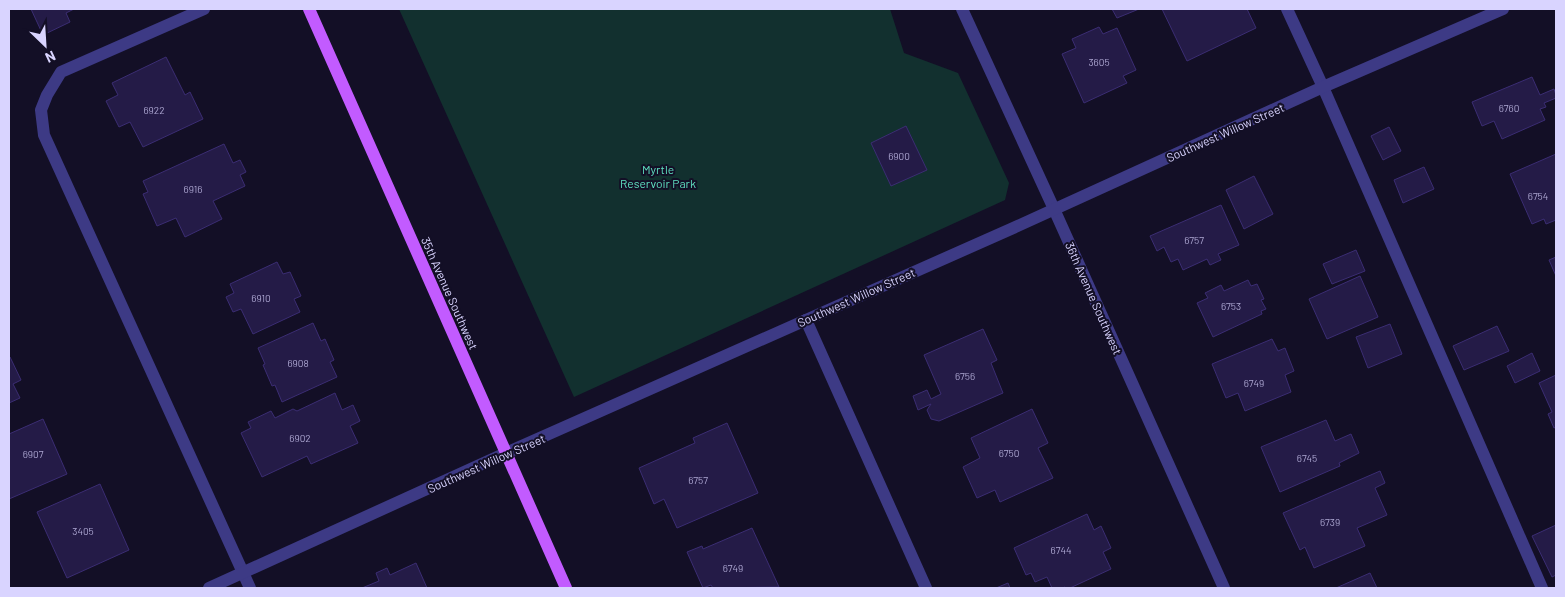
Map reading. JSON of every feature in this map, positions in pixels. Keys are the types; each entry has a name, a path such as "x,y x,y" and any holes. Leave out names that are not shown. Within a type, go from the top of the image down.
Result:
{"main road":[{"name":"35th Avenue Southwest","path":"309,9 566,588"}],"street":[{"path":"204,9 61,72 47,95 41,110 44,135 250,588"},
{"name":"36th Avenue Southwest","path":"962,9 1224,588"},
{"path":"1287,9 1323,87 1542,588"},
{"name":"Southwest Willow Street","path":"210,588 506,453 1323,87 1503,9"},
{"path":"806,320 926,588"}],"green space":[{"name":"Myrtle Reservoir Park","path":"399,9 890,9 904,53 958,73 1009,183 1005,200 574,397"}],"building":[{"path":"31,9 74,9 66,13 70,22 43,35"},
{"path":"1112,9 1139,9 1117,18"},
{"path":"1162,9 1247,9 1256,28 1187,61"},
{"path":"1099,27 1103,34 1117,28 1136,70 1123,76 1127,83 1084,103 1062,54 1076,48 1072,39"},
{"path":"166,57 185,95 190,92 203,119 143,147 130,122 119,127 106,101 118,95 112,83"},
{"path":"1532,77 1540,95 1554,89 1556,95 1556,98 1544,103 1546,107 1540,109 1545,120 1502,139 1494,121 1482,126 1472,102"},
{"path":"906,126 927,170 891,186 871,143"},
{"path":"1389,127 1401,151 1383,160 1371,136"},
{"path":"224,144 233,163 240,160 246,172 240,175 245,186 213,201 222,219 185,237 176,218 157,226 143,194 148,192 143,181"},
{"path":"1556,154 1556,220 1546,224 1544,219 1532,224 1510,174"},
{"path":"1424,167 1434,189 1403,203 1394,180"},
{"path":"1254,176 1273,214 1244,229 1226,190"},
{"path":"1221,205 1239,245 1218,254 1221,260 1210,265 1207,259 1183,270 1178,259 1171,262 1164,247 1157,251 1150,236"},
{"path":"1356,250 1365,271 1332,284 1323,264"},
{"path":"1556,257 1556,276 1549,260"},
{"path":"277,262 283,274 290,272 301,296 294,299 300,312 253,334 241,309 233,312 226,297 234,293 230,284"},
{"path":"1360,276 1378,317 1327,339 1309,299"},
{"path":"1248,280 1251,286 1257,284 1264,299 1261,300 1266,309 1261,311 1262,314 1213,337 1197,303 1208,298 1205,293 1221,285 1224,291"},
{"path":"313,323 321,341 325,339 334,360 330,362 337,377 282,402 275,385 272,386 258,348"},
{"path":"1390,324 1402,354 1368,368 1356,337"},
{"path":"1497,326 1509,351 1464,370 1453,346"},
{"path":"983,329 997,360 991,363 1003,393 939,421 931,419 927,410 931,404 918,410 913,396 927,390 931,399 941,394 924,355"},
{"path":"1272,339 1278,351 1285,348 1294,371 1285,375 1291,392 1245,411 1238,393 1226,398 1212,364"},
{"path":"1532,353 1540,371 1515,383 1507,366"},
{"path":"9,357 21,380 13,384 20,398 9,403"},
{"path":"1556,375 1556,427 1554,428 1548,414 1552,412 1539,383"},
{"path":"335,393 342,410 353,405 360,421 350,426 358,443 311,464 307,456 262,477 241,433 251,428 248,422 271,411 275,418 293,409 297,411"},
{"path":"1032,409 1048,443 1038,448 1053,478 1000,502 995,490 977,498 963,467 980,458 971,438"},
{"path":"43,419 67,474 9,499 9,434"},
{"path":"1326,420 1335,441 1351,434 1359,453 1339,463 1340,466 1280,492 1261,447"},
{"path":"727,423 758,493 677,528 664,499 654,504 639,468 695,443 693,438"},
{"path":"1380,471 1385,483 1375,488 1387,515 1357,528 1365,546 1314,568 1305,547 1300,550 1283,513"},
{"path":"100,484 129,550 67,578 37,512"},
{"path":"1087,514 1094,530 1101,526 1111,548 1103,552 1111,569 1070,588 1052,588 1047,577 1035,582 1031,573 1026,575 1014,548"},
{"path":"1556,525 1556,575 1552,577 1532,536"},
{"path":"752,528 779,587 713,588 711,585 703,588 687,552 702,546 703,549"},
{"path":"416,563 427,588 362,588 379,581 376,573 387,568 390,575"},
{"path":"1370,573 1377,588 1336,588"},
{"path":"1008,583 1010,588 996,588"}]}
